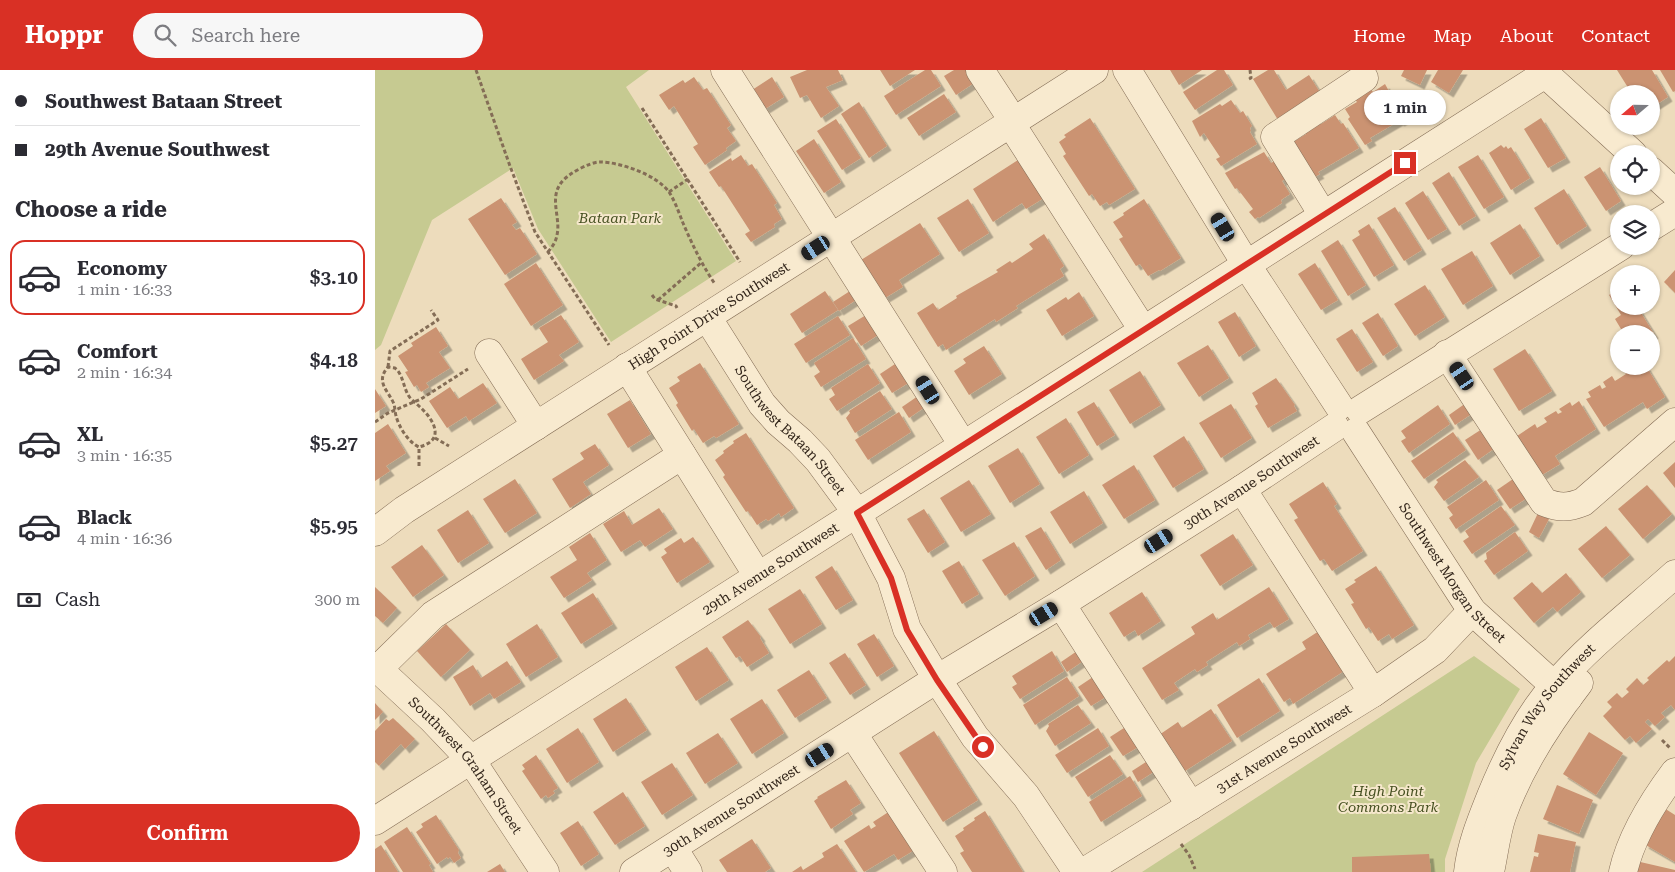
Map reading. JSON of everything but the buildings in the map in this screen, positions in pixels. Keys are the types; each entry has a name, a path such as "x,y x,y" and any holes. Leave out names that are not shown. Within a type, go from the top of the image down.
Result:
{"street":[{"path":"725,70 963,445"},
{"path":"981,70 1143,330"},
{"name":"High Point Drive Southwest","path":"375,532 404,510 1094,70"},
{"name":"Southwest Morgan Street","path":"1127,70 1246,264 1472,611 1561,692"},
{"path":"1543,72 1623,145"},
{"name":"29th Avenue Southwest","path":"375,821 1323,215 1543,72"},
{"path":"1323,215 1275,137 1364,78"},
{"path":"1660,179 1675,193"},
{"path":"1660,221 1675,212"},
{"name":"30th Avenue Southwest","path":"634,872 937,680 1061,604 1242,489 1447,354 1610,253"},
{"name":"Southwest Bataan Street","path":"707,317 762,404 818,460 857,513 891,578 907,630 937,680 975,737 1026,796 1077,872"},
{"path":"1447,354 1545,502 1557,507 1572,506 1583,502 1675,422"},
{"path":"479,361 536,426"},
{"path":"627,368 758,576"},
{"path":"376,668 433,615 682,455"},
{"path":"1242,489 1373,693"},
{"name":"Sylvan Way Southwest","path":"1491,872 1502,817 1516,782 1533,752 1572,665 1675,574"},
{"name":"Sylvan Way Southwest","path":"1468,872 1470,855 1481,820 1498,778 1525,728 1561,692 1579,683 1675,600"},
{"path":"1061,604 1191,806"},
{"name":"31st Avenue Southwest","path":"1084,872 1373,693 1435,650 1472,611"},
{"name":"Southwest Graham Street","path":"376,668 433,720 471,760 545,872"},
{"path":"853,734 943,872"},
{"path":"1623,872 1626,859 1649,809 1675,772"},
{"path":"673,848 688,872"}],"path":[{"path":"476,70 509,166 535,232 609,345"},
{"path":"1249,79 1251,78 1250,70"},
{"path":"643,108 740,262"},
{"path":"548,252 557,236 555,201 560,184 566,177 598,162 617,164 633,168 651,178 669,192 702,262 720,291"},
{"path":"669,192 688,179"},
{"path":"658,300 702,262"},
{"path":"652,295 658,300 676,306 679,310"},
{"path":"419,447 406,436 396,416 394,405 380,382 382,372 388,367 390,351 438,320 431,310"},
{"path":"375,422 395,410 414,402 479,361"},
{"path":"388,367 395,368 398,371 408,394 432,421 435,428 435,438 432,442 419,447"},
{"path":"435,438 449,446"},
{"path":"419,447 419,466"},
{"path":"1662,740 1675,753"},
{"path":"1181,844 1189,855 1195,869"}],"green space":[{"name":"Bataan Park","path":"375,70 649,70 626,87 736,261 611,342 538,229 513,168 432,220 381,345 375,350"},
{"name":"High Point Commons Park","path":"1474,656 1520,689 1476,763 1445,859 1445,872 1142,872"}],"route":[{"path":"983,747 937,680 907,630 891,578 857,513 1405,163"}]}
